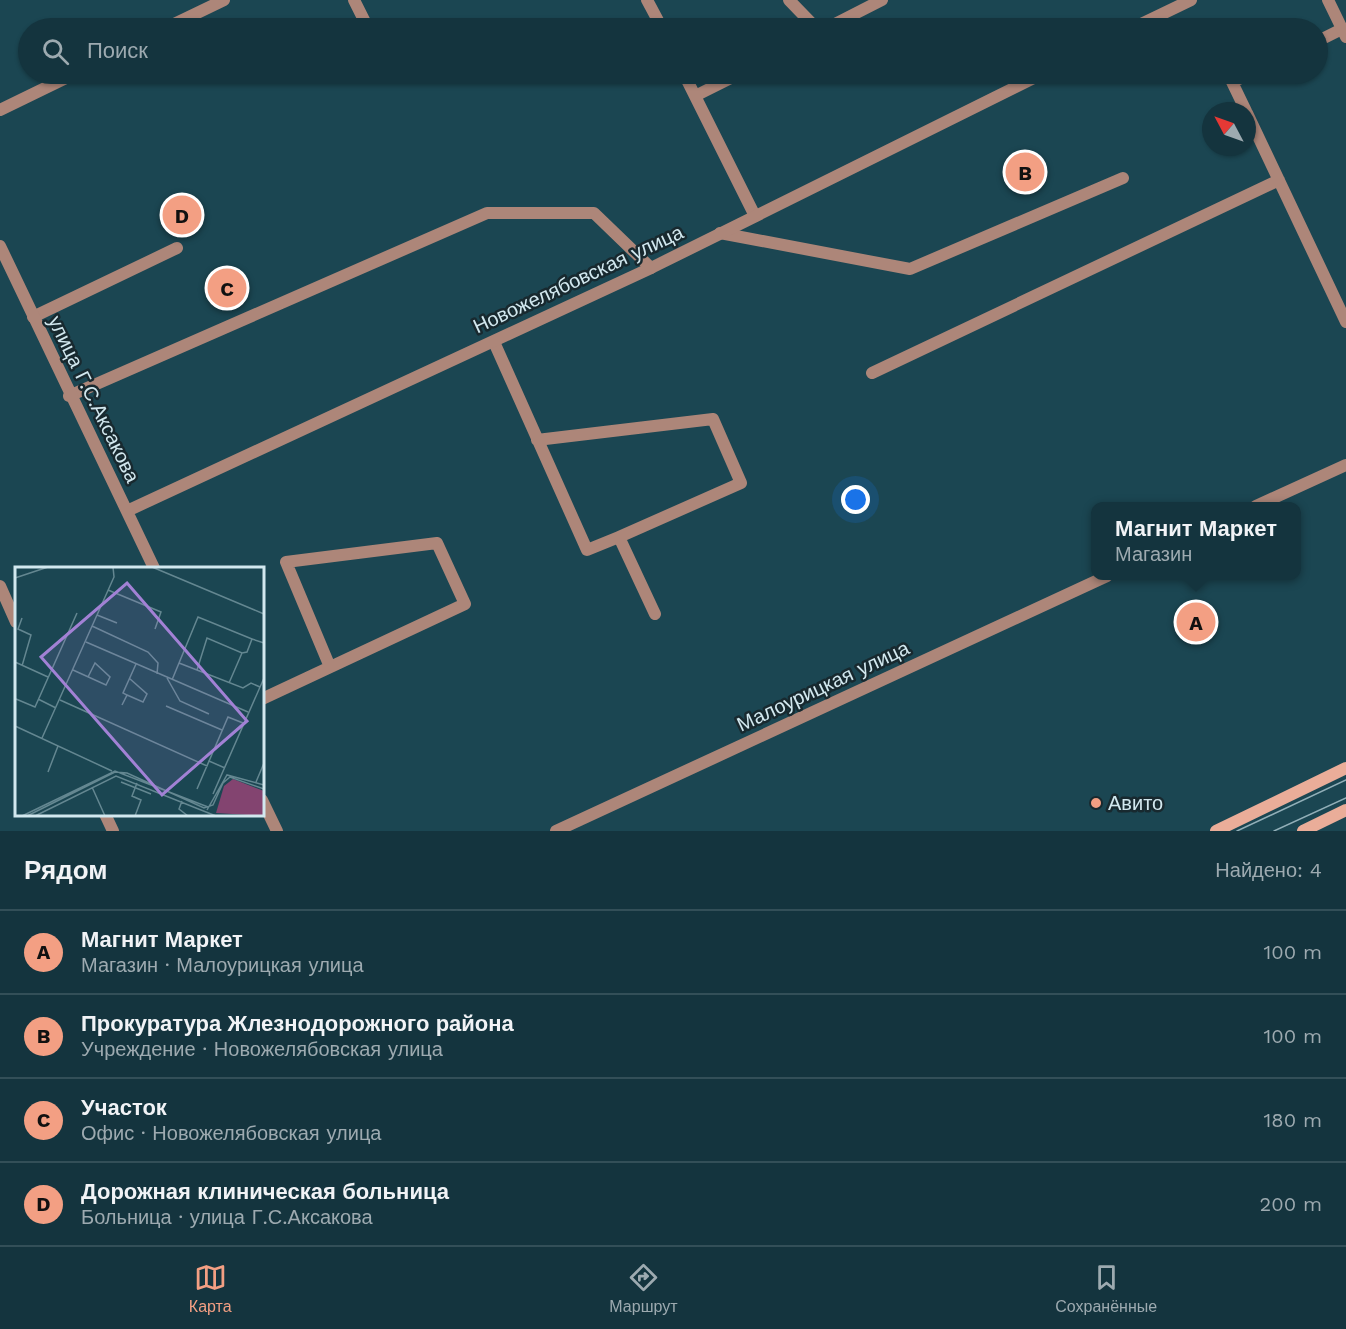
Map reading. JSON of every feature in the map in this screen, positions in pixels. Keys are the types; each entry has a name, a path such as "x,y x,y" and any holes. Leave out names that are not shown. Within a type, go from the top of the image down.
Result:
{"main road":[{"path":"1216,831 1346,768"},
{"path":"1303,831 1346,810"}],"street":[{"path":"187,18 224,0"},
{"path":"354,0 363,18"},
{"path":"647,0 657,18"},
{"path":"789,0 806,18"},
{"path":"847,18 882,0"},
{"path":"1154,18 1191,0"},
{"path":"1328,0 1344,33 1328,38"},
{"path":"0,110 53,84"},
{"path":"689,84 755,216"},
{"path":"695,96 719,84"},
{"name":"Новожелябовская улица","path":"127,511 651,268 1022,84"},
{"path":"1233,84 1241,102"},
{"path":"1256,133 1346,322"},
{"path":"720,233 910,269 1123,178"},
{"path":"872,373 1279,180"},
{"path":"69,396 487,213 594,213 651,268"},
{"name":"улица Г.С.Аксакова","path":"0,246 69,396 154,567"},
{"path":"33,317 177,248"},
{"path":"494,342 537,440 587,550 741,483 713,419 537,440"},
{"path":"1267,502 1346,465"},
{"path":"619,537 655,614"},
{"path":"264,698 465,604 437,543 286,562 330,667"},
{"name":"Малоурицкая улица","path":"556,831 1098,580"},
{"path":"0,586 15,620"},
{"path":"264,804 277,831"},
{"path":"106,816 113,831"}],"tram line":[{"path":"1237,831 1346,780"},
{"path":"1274,831 1346,798"}],"place":[{"name":"Прокуратура Жлезнодорожного района","path":"1025,172"},
{"name":"Дорожная клиническая больница","path":"182,215"},
{"name":"Участок","path":"227,288"},
{"name":"Магнит Маркет","path":"1196,622"},
{"name":"Авито","path":"1096,803"}]}
